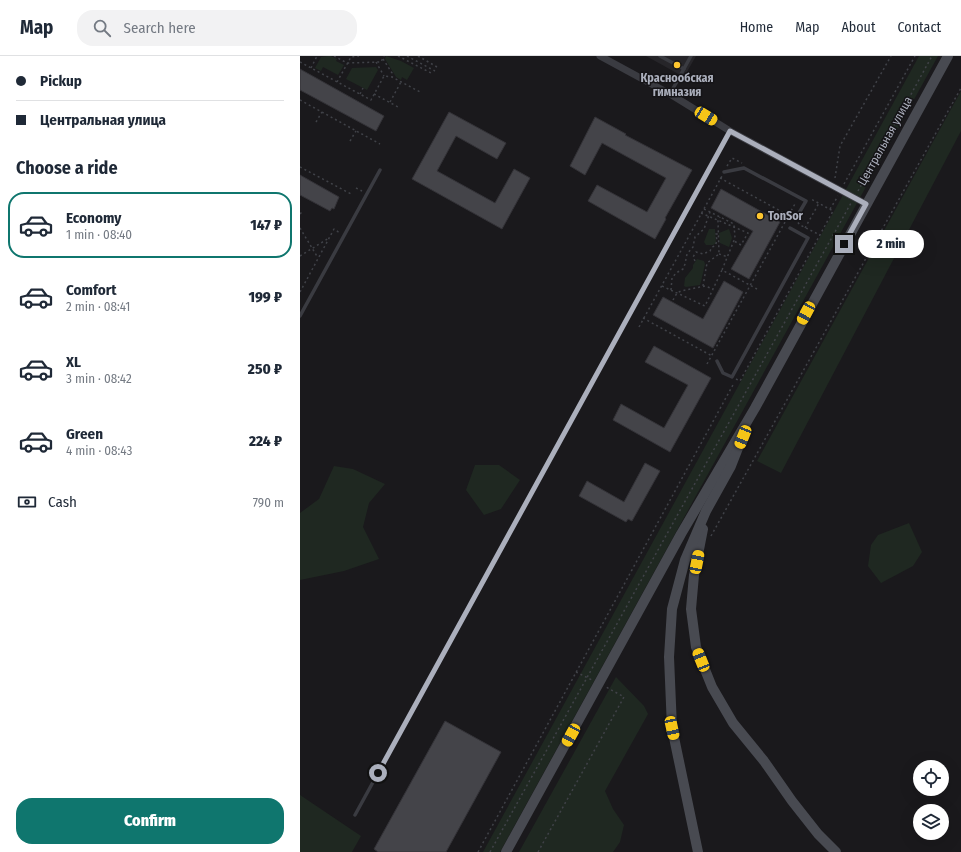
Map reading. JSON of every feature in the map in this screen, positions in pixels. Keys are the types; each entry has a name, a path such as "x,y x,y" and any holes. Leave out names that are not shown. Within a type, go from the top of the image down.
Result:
{"main road":[{"name":"Центральная улица","path":"754,408 948,56"},
{"path":"698,852 672,728 669,657 672,609 685,560 706,511 731,466 754,408"},
{"path":"506,852 682,534 754,408"},
{"path":"706,511 694,575 691,609 696,647 712,687 733,723 764,761 805,818 836,852"}],"street":[{"path":"600,56 670,94 730,131 866,204"}],"lane":[{"path":"660,56 684,69"},
{"path":"670,94 691,56"},
{"path":"355,815 730,131"},
{"path":"724,172 744,168 806,201 799,213"},
{"path":"300,316 380,170"},
{"path":"716,360 723,373 732,377 808,238 790,228"}],"path":[{"path":"311,68 317,56"},
{"path":"334,56 347,63 381,62 384,56"},
{"path":"337,82 350,56 358,56 362,63"},
{"path":"398,56 433,74"},
{"path":"407,56 435,71"},
{"path":"418,56 437,67"},
{"path":"838,188 836,169 840,146 891,56"},
{"path":"741,379 833,211 830,209 838,188 915,56"},
{"path":"490,852 932,56"},
{"path":"383,59 392,73 392,77"},
{"path":"300,62 371,100 384,76"},
{"path":"376,62 384,76"},
{"path":"384,76 392,77 422,93"},
{"path":"390,102 401,82"},
{"path":"360,94 363,88"},
{"path":"709,539 961,88"},
{"path":"374,94 400,108"},
{"path":"300,100 380,144"},
{"path":"316,122 322,112"},
{"path":"350,141 356,131"},
{"path":"300,167 353,195"},
{"path":"639,327 724,172"},
{"path":"720,178 796,219 800,225 820,235"},
{"path":"707,364 798,197"},
{"path":"805,228 819,203"},
{"path":"661,286 706,306 735,238 734,224 704,209"},
{"path":"671,290 672,278 685,264 687,254 693,247 698,234 704,229 710,212"},
{"path":"701,213 748,233 741,245 734,241"},
{"path":"719,254 718,221 720,217"},
{"path":"300,228 318,258"},
{"path":"300,292 334,229"},
{"path":"695,261 693,257 696,252 698,251 703,254 710,251 712,247 715,246 717,241 716,234 719,234"},
{"path":"300,256 329,238"},
{"path":"719,254 728,257"},
{"path":"703,286 707,263 719,254"},
{"path":"722,270 757,289"},
{"path":"673,300 677,293 681,291 703,286 714,289"},
{"path":"643,318 716,360"},
{"path":"733,374 741,379"},
{"path":"478,852 736,379 740,381 741,379"},
{"path":"538,852 624,697"}],"shaded area":[{"path":"331,56 337,59 336,61 344,65 338,75 323,67 321,71 315,68 321,57"},
{"path":"386,56 401,61 414,68 407,80 402,77 401,80 396,77 385,59"},
{"name":"Краснообская гимназия","path":"646,56 696,56 684,77"},
{"path":"919,56 938,56 500,852 483,852"},
{"path":"376,67 378,70 367,90 346,79 352,68"},
{"path":"961,91 961,131 781,473 757,461"},
{"path":"709,229 715,229 716,243 713,245 706,245 704,242"},
{"path":"729,229 732,238 729,247 720,243 719,233"},
{"path":"697,259 704,261 705,264 700,285 686,287 684,286 685,278 693,268 693,265"},
{"path":"475,465 499,465 520,480 501,509 484,515 466,490"},
{"path":"334,466 353,469 385,484 369,503 363,527 379,559 344,571 300,580 300,513 319,499"},
{"path":"909,523 922,552 913,566 881,583 868,566 871,545 878,535"},
{"path":"616,677 644,706 648,714 605,791 613,809 624,825 620,842 613,852 519,852"},
{"path":"300,795 361,836 352,852 300,852"}],"building":[{"path":"300,69 384,116 376,131 300,90"},
{"path":"449,112 506,143 497,159 456,136 437,171 495,203 514,169 530,178 502,229 412,179"},
{"path":"595,117 626,134 625,135 692,170 655,239 588,201 597,185 647,212 666,178 602,143 585,175 570,166"},
{"path":"300,175 339,197 334,209 332,208 330,211 300,195"},
{"path":"721,189 780,222 749,279 731,269 753,231 711,208"},
{"path":"724,281 743,292 713,348 653,315 663,297 703,319"},
{"path":"654,346 711,378 670,452 613,420 621,404 664,428 688,385 645,362"},
{"path":"645,463 660,471 632,521 628,519 626,522 579,496 587,481 624,502"},
{"path":"445,721 501,752 446,852 378,852 374,849"}],"place":[{"name":"Краснообская гимназия","path":"677,65"},
{"name":"TonSor","path":"760,216"}],"route":[{"path":"378,773 730,131 866,204 844,244"}]}
